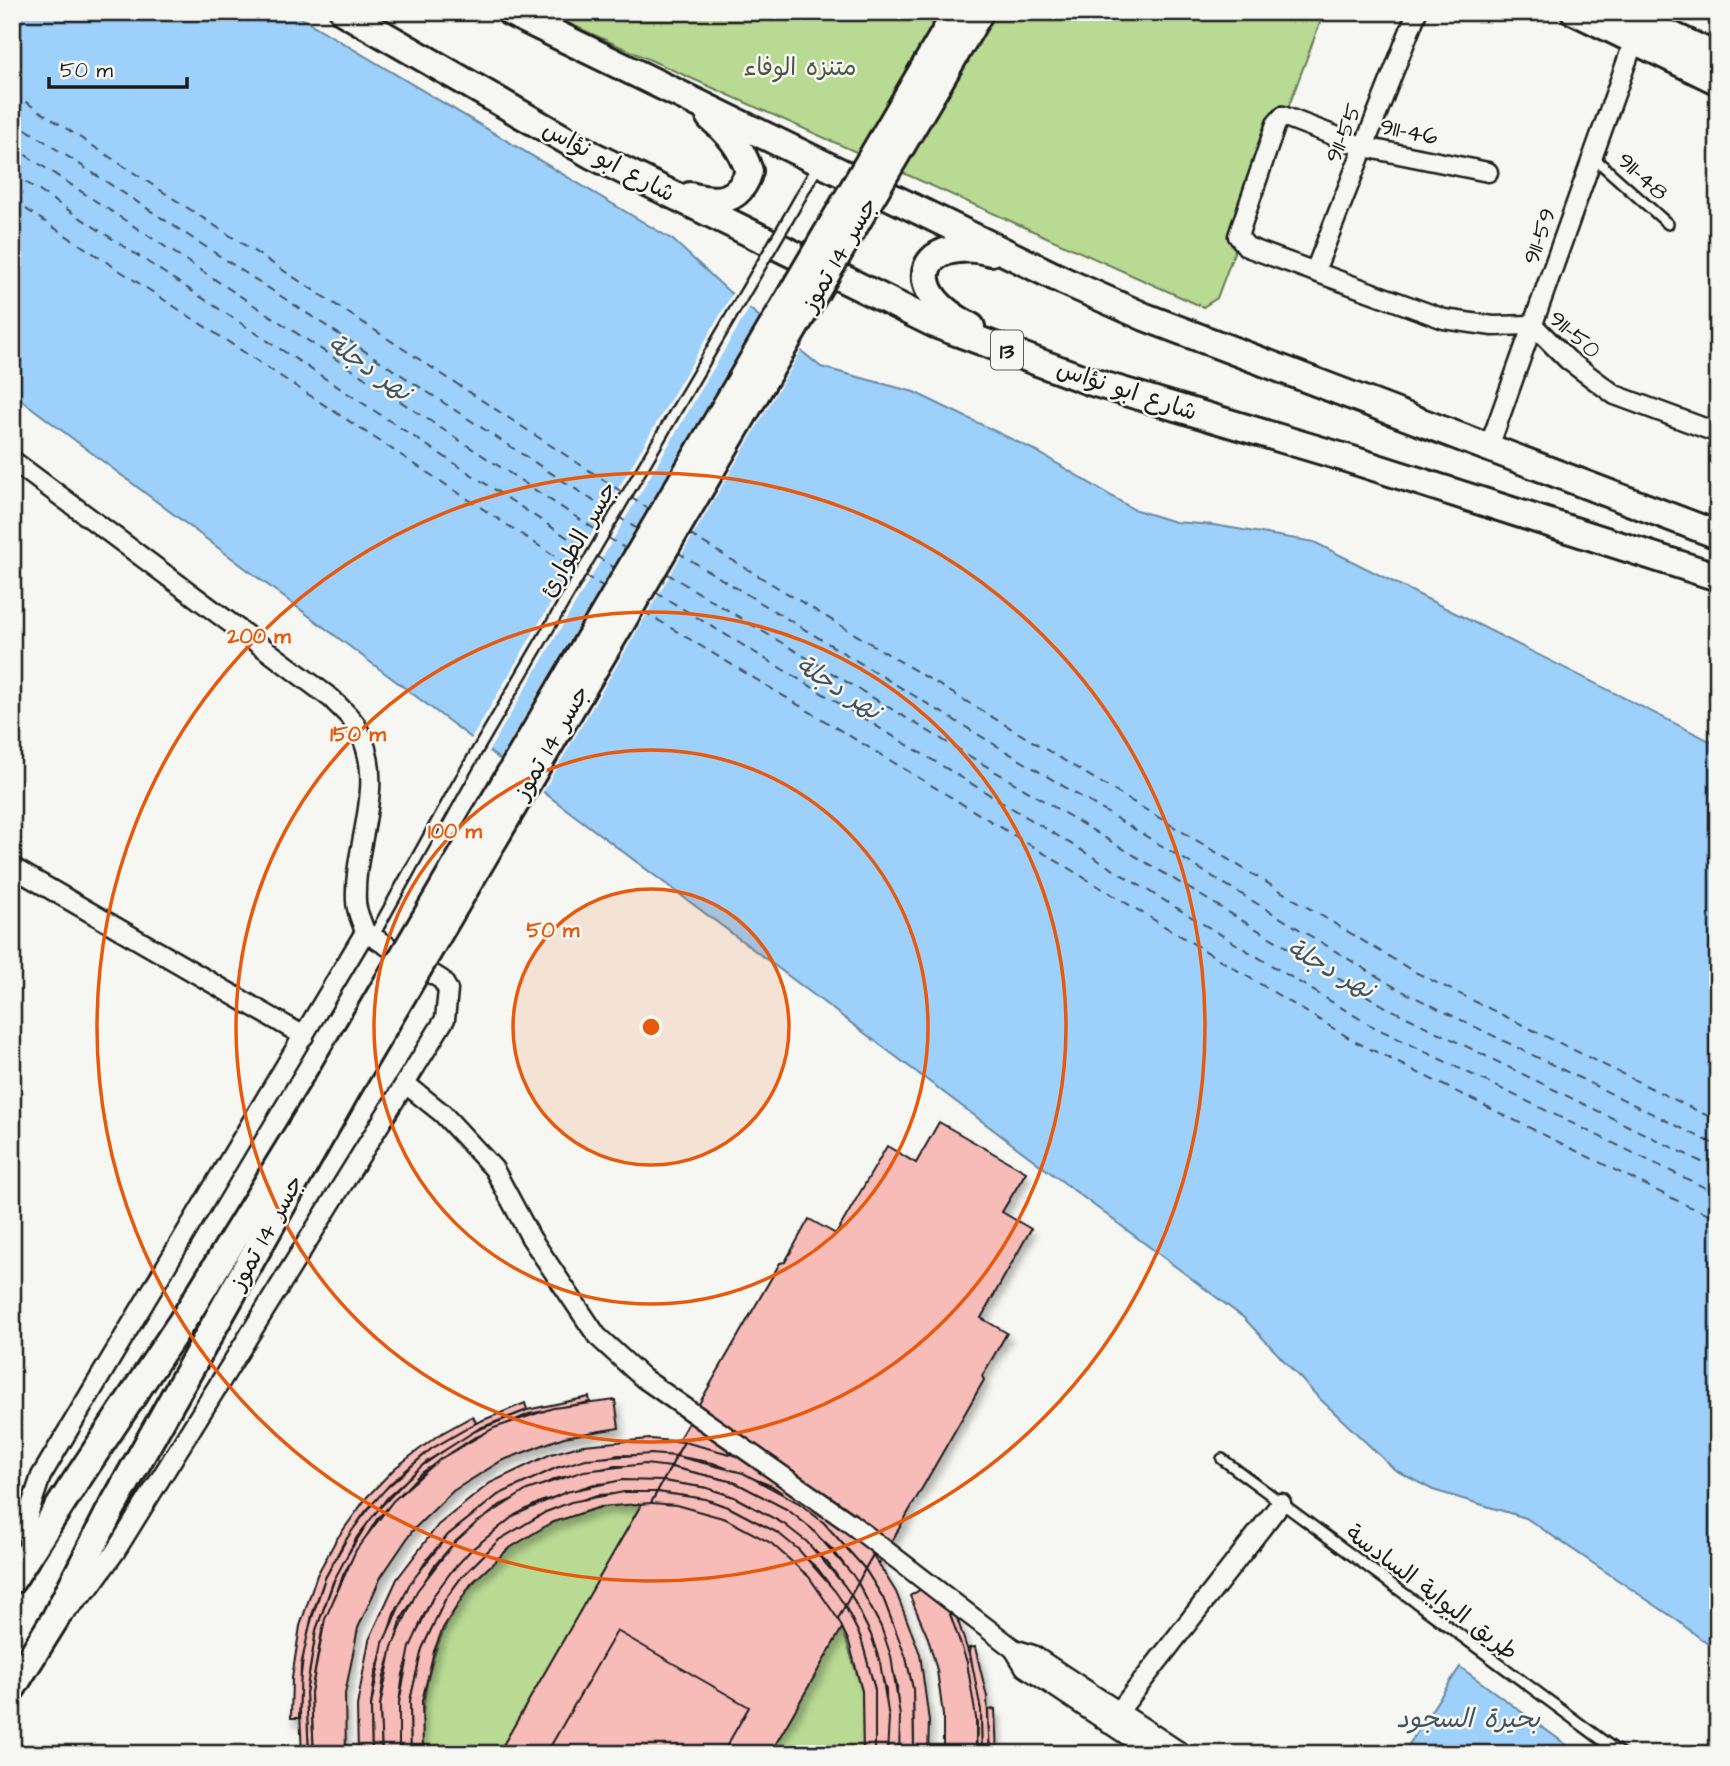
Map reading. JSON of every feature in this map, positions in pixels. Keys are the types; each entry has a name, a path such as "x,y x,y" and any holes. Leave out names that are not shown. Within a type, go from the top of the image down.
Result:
{"main road":[{"name":"شارع ابو نؤاس","path":"344,12 592,155 935,324 1092,382 1718,577"},
{"name":"جسر 14 تموز","path":"12,1580 212,1273 330,1081 957,12"},
{"name":"جسر 14 تموز","path":"12,1688 55,1619 108,1513 346,1091 981,12"},
{"path":"1574,12 1718,82"},
{"path":"1624,12 1718,56"},
{"path":"516,14 1064,281 1145,317 1718,535"},
{"path":"592,155 680,194 704,200 728,199 738,194 749,171 744,155 730,134 705,113 615,64"},
{"path":"1064,281 978,247 958,248 937,254 929,265 926,280 934,296 952,317 1007,346 1092,382"}],"street":[{"name":"911-55","path":"1315,271 1417,12"},
{"name":"911-59","path":"1489,447 1634,41"},
{"name":"911-46","path":"1283,116 1364,147 1488,172"},
{"name":"911-50","path":"1283,116 1276,124 1238,236 1240,242 1247,247 1444,319 1493,326 1533,325 1568,360 1615,394 1718,433"},
{"path":"12,460 332,699 357,725 369,753 371,804 357,870 356,903 369,934 442,980 448,990 445,1019 407,1085 116,1552 82,1597 55,1619"},
{"path":"12,867 304,1036"},
{"path":"30,1550 27,1518 41,1476 304,1036 369,934"},
{"path":"407,1085 442,1114 494,1170 531,1238 597,1336 643,1377 850,1523 1014,1649 1020,1664 1183,1754"},
{"path":"1114,1718 1281,1503"},
{"path":"1114,1718 1155,1754"}],"lane":[{"name":"911-48","path":"1593,157 1668,224"},
{"name":"جسر الطوارئ","path":"369,934 820,163"},
{"name":"طريق البوابة السادسة","path":"1222,1460 1620,1754"}],"green space":[{"name":"متنزه الوفاء","path":"543,12 1324,12 1217,298 1203,307"},
{"path":"642,1503 498,1754 423,1754 424,1704 433,1658 451,1616 477,1579 509,1549 548,1525 592,1510"},
{"path":"842,1627 862,1691 863,1754 770,1754"}],"water":[{"name":"نهر دجلة","path":"12,12 291,12 673,240 727,290 821,367 914,392 1036,451 1133,509 1175,522 1214,525 1314,542 1718,745 1718,1652 1674,1618 1526,1518 1433,1490 1395,1470 1318,1397 1244,1318 12,393"},
{"name":"بحيرة السجود","path":"1460,1667 1579,1754 1413,1754 1406,1749"}],"pier":[{"path":"734,291 751,305 487,754 470,741"},
{"path":"761,314 803,348 541,795 498,762"}],"building":[{"path":"939,1122 1026,1172 1002,1212 1031,1229 981,1318 1007,1333 982,1376 984,1380 770,1754 498,1754 780,1263 785,1262 809,1219 836,1234 887,1146 916,1163"},
{"path":"589,1397 590,1402 529,1414 472,1439 420,1474 377,1519 344,1573 322,1631 311,1693 314,1754 309,1754 306,1693 316,1630 338,1570 372,1516 416,1470 468,1434 527,1410"},
{"path":"615,1400 619,1428 564,1437 501,1461 453,1491 413,1530 381,1577 358,1628 345,1694 346,1754 314,1754 311,1693 325,1619 356,1550 393,1501 440,1459 494,1428 553,1408"},
{"path":"525,1403 527,1410 480,1428 426,1462 388,1497 357,1537 333,1582 316,1630 306,1693 309,1754 302,1754 299,1692 305,1640 325,1578 350,1533 382,1492 431,1449 476,1423"},
{"path":"473,1416 476,1423 431,1449 391,1483 365,1512 343,1544 325,1578 312,1615 301,1666 299,1718 291,1718 292,1678 300,1626 317,1575 336,1540 367,1497 395,1468 437,1436"},
{"path":"650,1439 684,1442 676,1456 618,1455 556,1468 498,1495 448,1535 427,1559 394,1614 375,1674 371,1706 372,1754 358,1754 357,1706 369,1640 397,1579 438,1525 490,1483 551,1454 583,1445"},
{"path":"684,1442 749,1459 858,1536 873,1555 865,1569 824,1523 772,1486 713,1463 676,1456"},
{"path":"650,1454 676,1456 671,1467 615,1466 555,1479 500,1505 454,1543 434,1566 402,1618 384,1676 380,1706 382,1754 372,1754 371,1706 383,1643 409,1585 448,1535 498,1495 556,1468 586,1459"},
{"path":"676,1456 743,1473 799,1503 824,1523 865,1569 858,1583 833,1550 788,1510 734,1482 671,1467"},
{"path":"645,1464 671,1467 663,1481 594,1484 540,1502 515,1515 470,1551 434,1595 421,1621 403,1674 399,1703 399,1754 382,1754 380,1706 392,1647 417,1591 454,1543 476,1523 527,1490 584,1471"},
{"path":"671,1467 734,1482 788,1510 812,1529 852,1574 858,1583 851,1595 827,1562 784,1524 734,1497 707,1488 663,1481"},
{"path":"622,1480 663,1481 657,1492 597,1495 546,1512 499,1540 461,1578 445,1600 422,1649 410,1701 411,1754 399,1754 399,1703 410,1647 434,1595 451,1572 470,1551 515,1515 566,1492"},
{"path":"663,1481 707,1488 734,1497 784,1524 807,1542 844,1585 851,1595 845,1606 818,1569 778,1533 730,1508 705,1499 657,1492"},
{"path":"624,1492 657,1492 651,1503 600,1507 551,1523 508,1549 471,1584 443,1628 434,1651 422,1701 423,1754 411,1754 410,1701 422,1649 445,1600 461,1578 499,1540 546,1512 571,1502"},
{"path":"657,1492 705,1499 730,1508 778,1533 799,1550 835,1591 845,1606 838,1619 809,1577 771,1543 726,1519 676,1505 651,1503"},
{"path":"873,1555 896,1592 920,1654 929,1721 928,1754 914,1754 913,1689 906,1658 883,1598 865,1569"},
{"path":"865,1569 883,1598 906,1658 913,1689 914,1754 899,1754 897,1686 881,1627 858,1583"},
{"path":"934,1581 956,1626 967,1662 976,1711 976,1754 943,1754 943,1715 937,1670 928,1638 910,1596"},
{"path":"858,1583 881,1627 891,1656 900,1716 899,1754 887,1754 886,1690 871,1635 851,1595"},
{"path":"851,1595 871,1635 880,1662 889,1718 887,1754 875,1754 875,1690 861,1638 845,1606"},
{"path":"946,1603 955,1612 975,1673 981,1710 982,1754 976,1754 977,1724 967,1662"},
{"path":"845,1606 861,1638 875,1690 875,1754 863,1754 862,1691 849,1642 838,1619"},
{"path":"617,1631 749,1707 722,1754 546,1754"},
{"path":"975,1647 987,1697 990,1754 982,1754 981,1710 969,1648"},
{"path":"995,1709 997,1754 990,1754 988,1710"}],"ferry route":[{"path":"12,93 622,492"},
{"path":"12,120 612,513"},
{"path":"12,146 599,532"},
{"path":"12,173 588,551"},
{"path":"12,200 579,572"},
{"path":"630,497 652,511"},
{"path":"617,516 639,530"},
{"path":"689,534 1413,971 1718,1121"},
{"path":"607,537 628,550"},
{"path":"677,552 1398,989 1718,1146"},
{"path":"596,556 618,570"},
{"path":"666,573 1384,1006 1718,1170"},
{"path":"584,575 606,588"},
{"path":"655,592 1370,1025 1718,1194"},
{"path":"643,611 1356,1042 1688,1206 1718,1217"}]}
